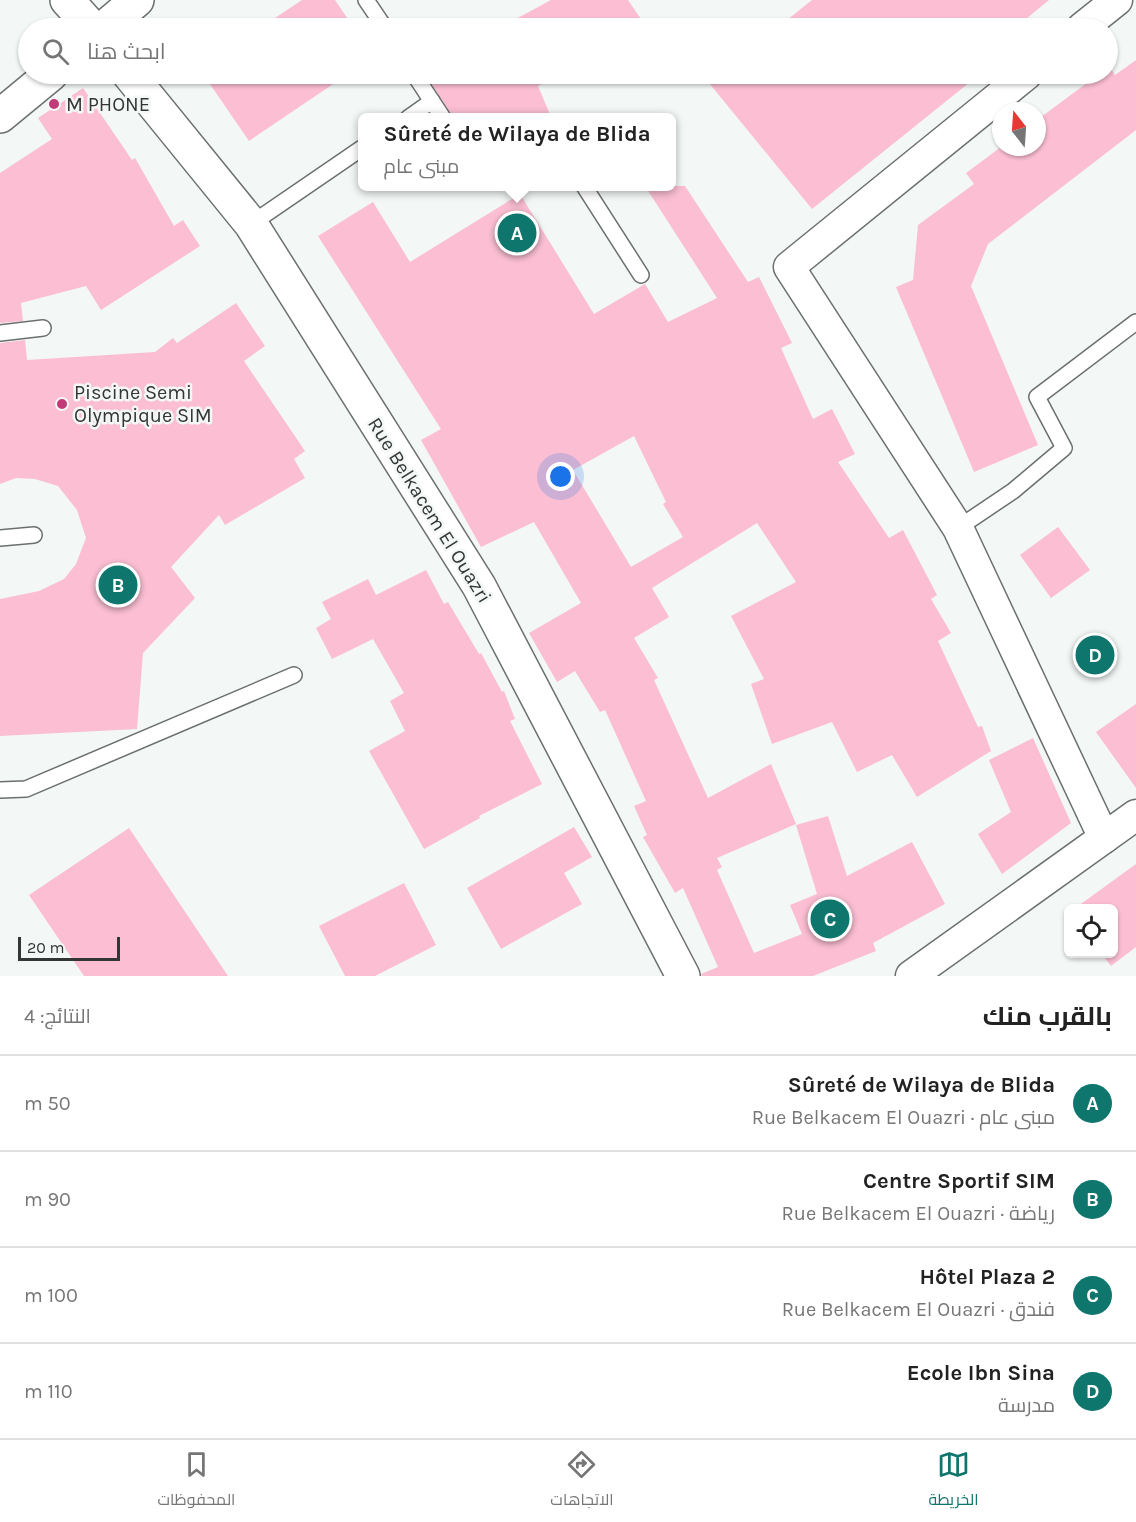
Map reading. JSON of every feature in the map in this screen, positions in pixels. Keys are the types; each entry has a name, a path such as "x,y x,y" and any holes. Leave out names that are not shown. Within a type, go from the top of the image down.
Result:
{"street":[{"path":"67,0 83,18"},
{"path":"116,18 137,0"},
{"path":"1094,18 1117,0"},
{"path":"0,116 39,84"},
{"name":"Rue Belkacem El Ouazri","path":"137,84 251,224 479,586 683,976"},
{"path":"1015,84 789,267 958,528 1104,838"},
{"path":"926,972 1136,815"}],"lane":[{"path":"366,0 378,18"},
{"path":"421,84 441,113"},
{"path":"414,113 432,101"},
{"path":"251,224 358,151"},
{"path":"587,191 641,275"},
{"path":"958,528 1013,491 1064,448 1037,397 1136,322"},
{"path":"0,333 43,328"},
{"path":"0,538 34,535"},
{"path":"0,790 26,789 294,675"}],"building":[{"path":"302,0 335,0 347,18 275,18"},
{"path":"551,0 628,0 640,18 518,18"},
{"path":"812,0 1049,0 1027,18 790,18"},
{"path":"1136,60 1136,130 988,244 971,286 1038,445 974,472 896,287 913,280 918,225 974,184 966,173 992,154 992,156 1046,156 1046,113 1086,84 1118,84 1118,73"},
{"path":"210,84 333,84 249,141"},
{"path":"432,84 542,84 538,86 549,113 450,113"},
{"path":"710,84 968,84 812,209"},
{"path":"83,88 132,160 135,158 174,226 183,220 200,246 101,310 86,286 21,303 23,321 0,323 0,173 52,139 38,118"},
{"path":"676,186 685,186 748,282 759,277 792,343 781,348 813,419 832,409 855,454 838,462 889,538 903,530 937,595 931,599 951,633 938,641 978,727 982,726 991,751 917,797 892,755 857,772 832,722 772,744 751,684 764,679 731,616 796,582 757,523 652,588 669,617 634,638 658,678 654,680 708,798 771,764 796,824 717,858 722,867 717,870 754,953 802,934 790,905 817,894 796,825 828,816 847,876 912,842 945,904 873,943 876,951 813,976 702,976 701,974 718,967 683,888 675,893 643,837 647,835 634,806 646,801 605,710 600,712 575,671 557,682 529,633 581,603 534,522 481,547 421,440 441,429 318,236 373,202 410,262 520,194 594,314 645,284 668,322 717,298 648,191 676,191","holes":["634,436 666,502 663,504 683,537 631,567 573,470"]},
{"path":"236,303 265,346 244,361 305,451 294,459 305,478 225,525 219,515 171,567 195,598 143,653 137,729 0,736 0,599 39,591 64,579 76,564 86,538 77,510 58,486 35,479 16,478 0,484 0,343 25,340 27,360 155,352 173,338 177,343"},
{"path":"1058,527 1090,570 1051,598 1020,555"},
{"path":"426,570 444,604 448,602 479,654 481,653 502,692 504,691 515,719 510,721 542,784 479,816 480,818 424,849 369,751 405,731 390,701 404,693 373,639 332,659 316,628 331,619 322,602 368,579 376,595"},
{"path":"1136,704 1136,788 1096,732"},
{"path":"1033,738 1071,823 1002,874 978,834 1011,812 989,760"},
{"path":"574,827 592,857 564,873 582,904 501,949 467,888"},
{"path":"129,828 228,976 84,976 29,895"},
{"path":"1136,864 1136,947 1111,966 1105,958 1118,958 1118,904 1081,904"},
{"path":"404,883 436,945 375,976 345,976 319,926"}],"place":[{"name":"M PHONE","path":"54,104"},
{"name":"Sûreté de Wilaya de Blida","path":"517,233"},
{"name":"Piscine Semi Olympique SIM","path":"62,404"},
{"name":"Centre Sportif SIM","path":"118,585"},
{"name":"Ecole Ibn Sina","path":"1095,655"},
{"name":"Hôtel Plaza 2","path":"830,919"}]}
